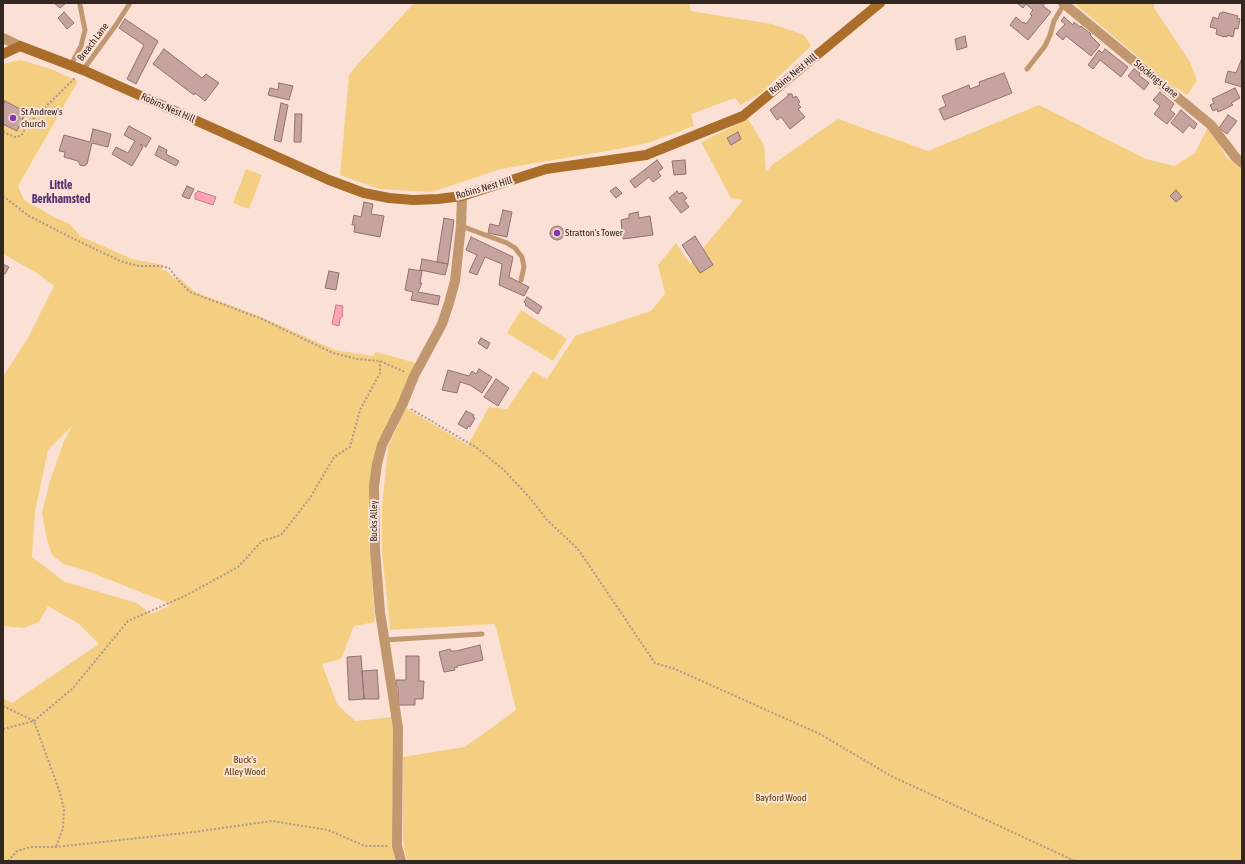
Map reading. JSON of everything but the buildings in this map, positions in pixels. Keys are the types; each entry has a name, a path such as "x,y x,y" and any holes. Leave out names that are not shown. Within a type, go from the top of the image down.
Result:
{"street":[{"name":"Robins Nest Hill","path":"20,46 83,70 329,180 364,193 389,198 413,200 438,199 462,196 546,169 646,155 743,116 880,3"},
{"name":"Stockings Lane","path":"1064,4 1211,125 1236,158 1242,163"},
{"path":"3,38 20,46"},
{"path":"3,54 20,46"},
{"name":"Bucks Alley","path":"401,861 397,846 398,728 380,612 375,550 374,486 377,464 382,445 403,403 414,376 442,324 450,303 455,281 461,226 462,196"}],"lane":[{"name":"Breach Lane","path":"83,70 130,3"},
{"path":"1027,69 1045,46 1054,21 1064,4"},
{"path":"71,65 81,46 85,30 80,5"},
{"path":"461,226 507,242 515,248 522,257 524,267 521,280"},
{"path":"384,640 482,634"}],"path":[{"path":"3,132 15,137 21,136 29,123 83,70"},
{"path":"3,196 29,216 114,258 139,266 160,266 169,268 190,292 262,319 333,353 357,359 380,361 414,376"},
{"path":"3,729 34,721 73,688 128,621 187,595 238,566 262,542 281,535 310,498 334,457 350,447 360,410 380,374 380,361"},
{"path":"403,403 477,448 505,471 530,498 547,520 578,549 655,663 674,669 820,734 891,776 1075,861"},
{"path":"3,706 34,721 60,793 64,809 63,828 56,847"},
{"path":"8,861 17,851 31,846 56,847 272,822 328,830 365,846 397,846"}],"green space":[{"path":"414,3 689,3 691,11 772,24 804,35 811,46 759,95 740,105 735,98 691,114 694,126 648,143 501,169 432,192 379,189 340,175 349,75"},
{"path":"1074,3 1154,3 1154,8 1190,62 1197,80 1187,95 1171,85"},
{"name":"Buck's Alley Wood","path":"20,60 48,68 78,81 18,186 24,200 70,224 80,236 132,259 163,265 161,270 167,271 176,280 178,277 195,292 261,317 335,350 373,356 376,352 416,363 371,475 368,513 375,622 354,626 341,659 322,664 337,704 355,721 392,717 395,736 392,803 394,857 396,861 3,861 3,698 12,703 99,644 79,624 48,606 39,622 24,628 3,626 3,377 29,336 54,286 37,273 3,254 3,64","holes":["72,426 64,441 50,481 42,513 47,540 52,555 64,564 87,571 166,602 169,606 151,614 137,603 65,582 32,557 35,512 48,450"]},
{"name":"Bayford Wood","path":"1039,105 1146,159 1174,166 1195,153 1209,125 1226,157 1242,170 1242,861 408,861 405,854 403,839 403,757 465,747 516,710 495,624 390,630 382,551 382,507 388,447 406,408 468,445 489,407 507,409 533,371 547,379 575,336 651,311 665,294 658,265 676,243 690,264 743,200 731,198 701,142 748,119 764,145 766,172 773,164 838,119 928,151"},
{"path":"246,169 262,175 249,209 233,203"},
{"path":"521,310 567,339 553,361 507,333"}],"shaded area":[{"path":"198,191 216,197 213,205 195,199 195,194"},
{"path":"336,305 343,306 343,316 340,319 339,326 332,324"}],"place":[{"name":"St Andrew's church","path":"13,118"},
{"name":"Stratton's Tower","path":"557,233"}],"district":[{"name":"Little Berkhamsted","path":"61,192"}]}
